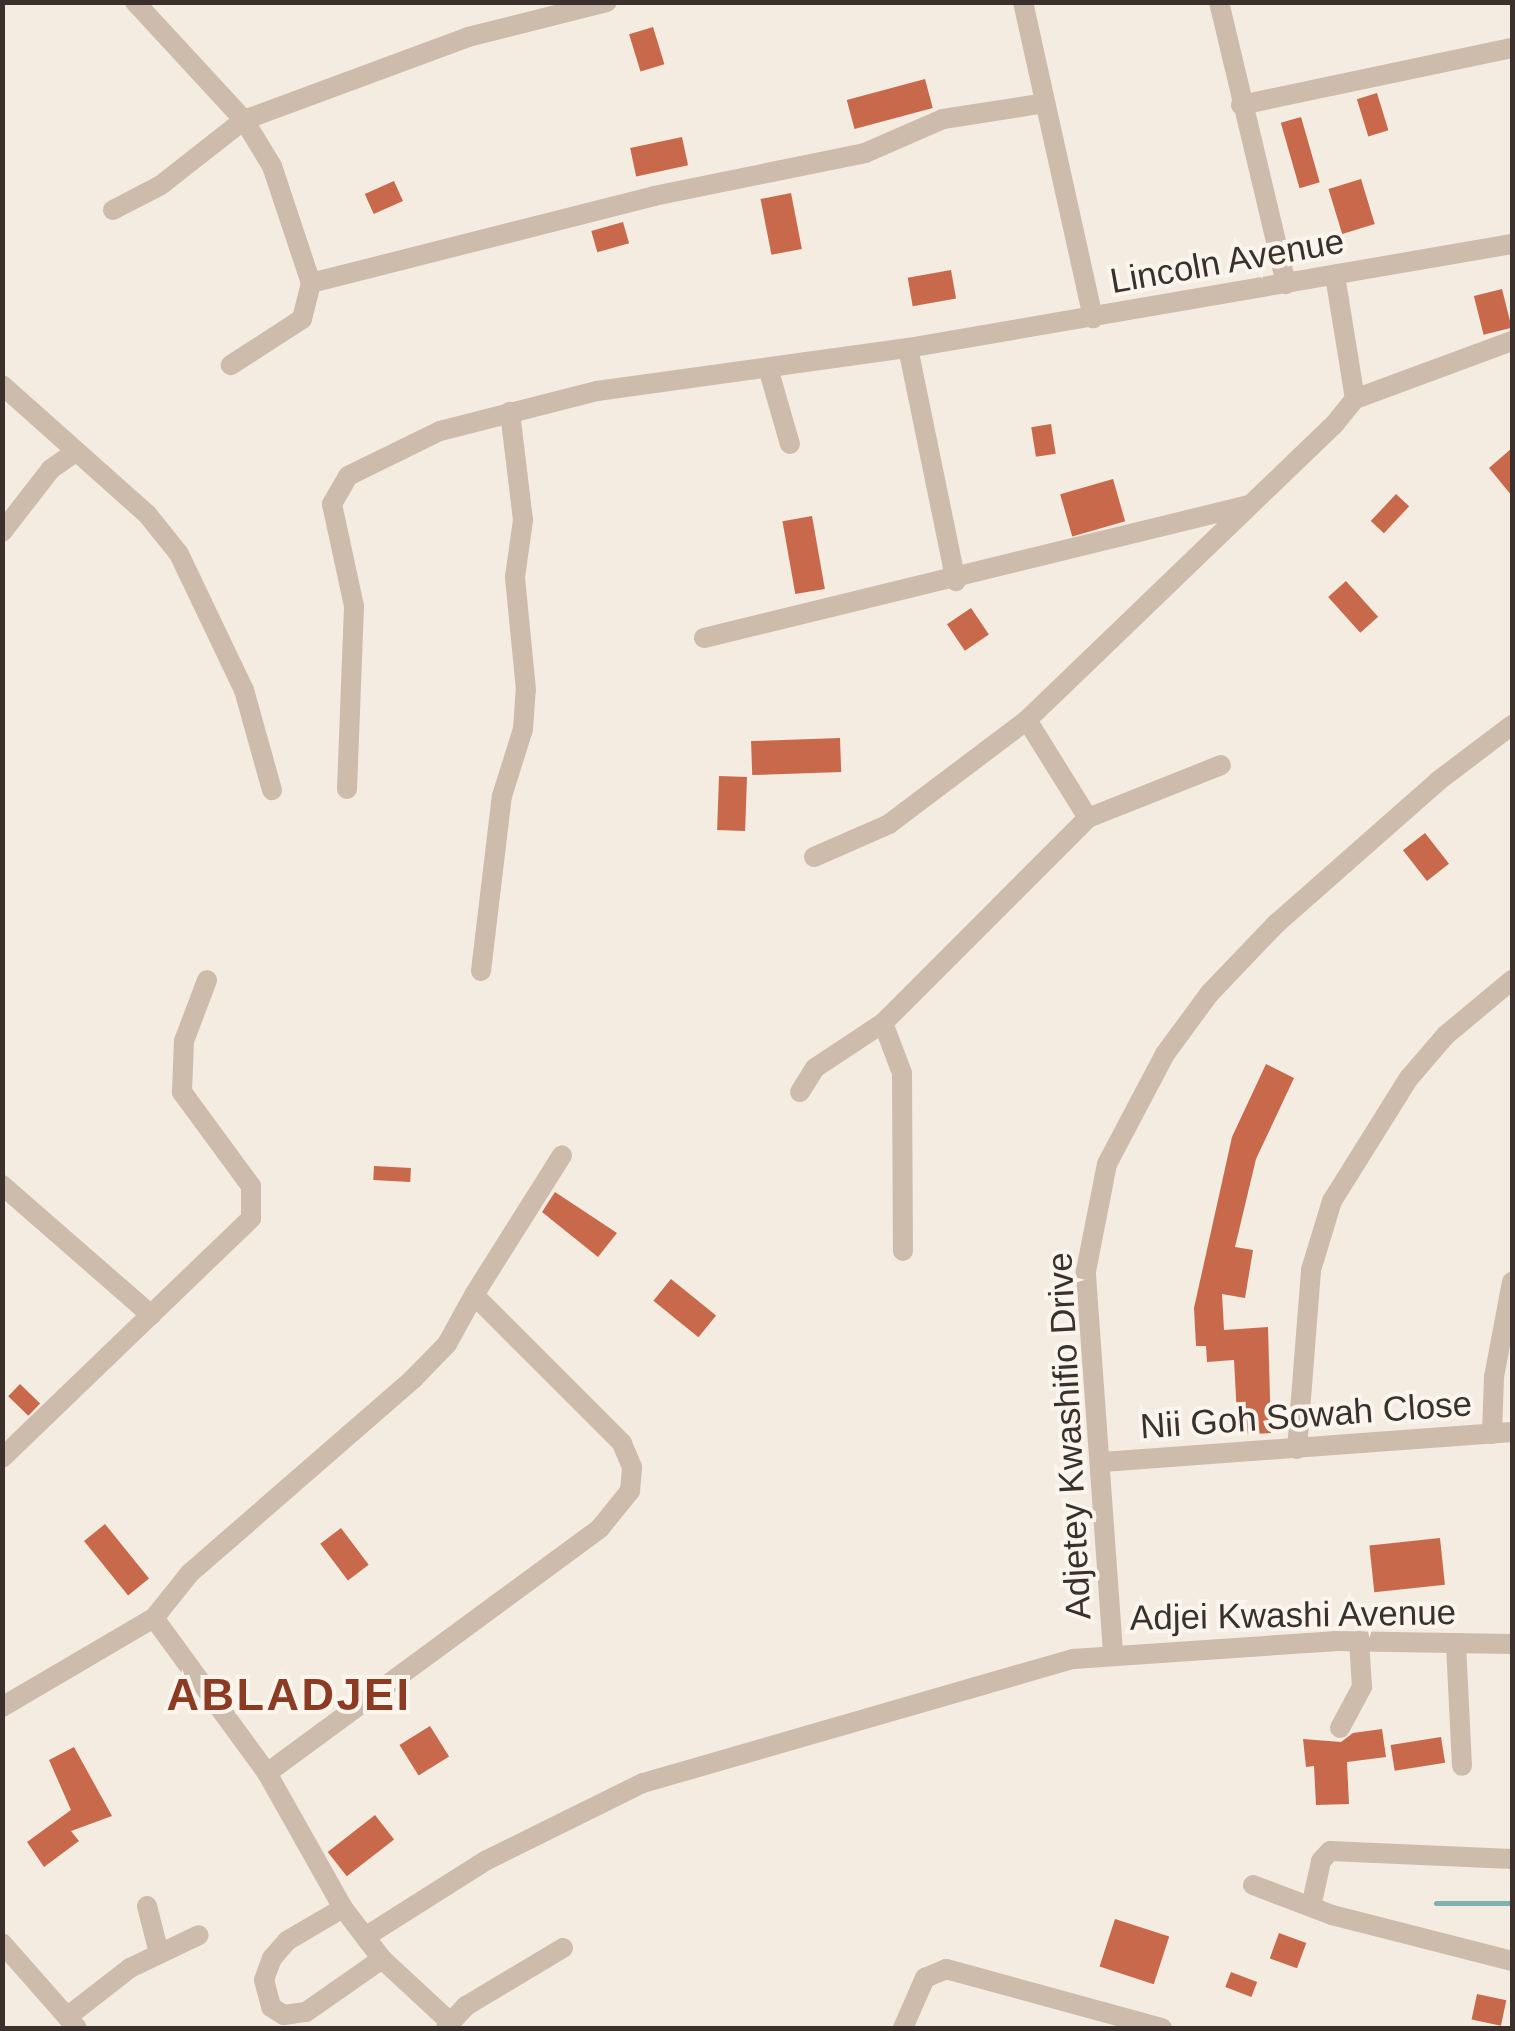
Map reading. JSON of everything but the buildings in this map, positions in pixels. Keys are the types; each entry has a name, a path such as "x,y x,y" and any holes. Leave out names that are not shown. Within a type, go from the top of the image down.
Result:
{"street":[{"path":"135,2 244,120 272,166 312,284 302,319 232,365"},
{"path":"113,210 160,185 244,120 468,36 607,2"},
{"name":"Lincoln Avenue","path":"1023,2 1093,318 1512,244"},
{"path":"1219,2 1286,284"},
{"path":"1242,105 1512,48"},
{"path":"312,284 654,196 865,153 943,119 1045,103"},
{"path":"1335,275 1355,400"},
{"path":"346,789 354,606 333,527 337,489 348,476 440,432 598,391 1093,318"},
{"path":"814,857 889,824 1028,720 1355,400 1512,341"},
{"path":"908,348 956,581"},
{"path":"768,368 790,444"},
{"path":"2,385 147,514 178,554 244,690 272,790"},
{"path":"481,971 499,815 523,729 526,690 515,577 523,520 510,412"},
{"path":"2,532 51,470 74,453"},
{"path":"704,638 956,581 1251,505"},
{"path":"1028,720 1088,818"},
{"name":"Adjetey Kwashifio Drive","path":"1113,1652 1104,1462 1086,1271 1107,1164 1141,1096 1209,994 1276,924 1438,780 1512,725"},
{"path":"800,1092 814,1068 882,1024 1088,818 1221,765"},
{"path":"2,1458 251,1218 255,1200 182,1092 184,1040 208,980"},
{"path":"1297,1449 1311,1270 1332,1201 1366,1136 1409,1078 1446,1035 1512,980"},
{"path":"882,1024 902,1073 903,1251"},
{"path":"2,1706 154,1618 190,1572 413,1379 447,1344 562,1155"},
{"path":"2,1185 151,1315"},
{"path":"1502,1433 1494,1377 1512,1282"},
{"path":"268,1773 600,1528 630,1491 632,1467 622,1442 474,1295"},
{"name":"Nii Goh Sowah Close","path":"1104,1462 1502,1433"},
{"path":"154,1618 268,1773 343,1908 382,1959 448,2025 514,1974 563,1948"},
{"path":"1340,1728 1362,1687 1359,1642"},
{"name":"Adjei Kwashi Avenue","path":"366,1937 487,1860 643,1782 951,1693 1113,1652 1359,1642 1512,1644"},
{"path":"1456,1644 1462,1766"},
{"path":"1311,1907 1321,1861 1330,1851 1512,1859"},
{"path":"1253,1885 1311,1907 1512,1962"},
{"path":"147,1906 159,1953"},
{"path":"343,1908 287,1940 272,1958 264,1980 271,2007 284,2015 306,2012 382,1959"},
{"path":"2,1943 72,2023 159,1953 199,1935"},
{"path":"903,2028 926,1978 946,1969 1120,2024 1162,2028"}],"waterway":[{"path":"1436,1903 1512,1903"}],"district":[{"name":"ABLADJEI","path":"289,1695"}]}
